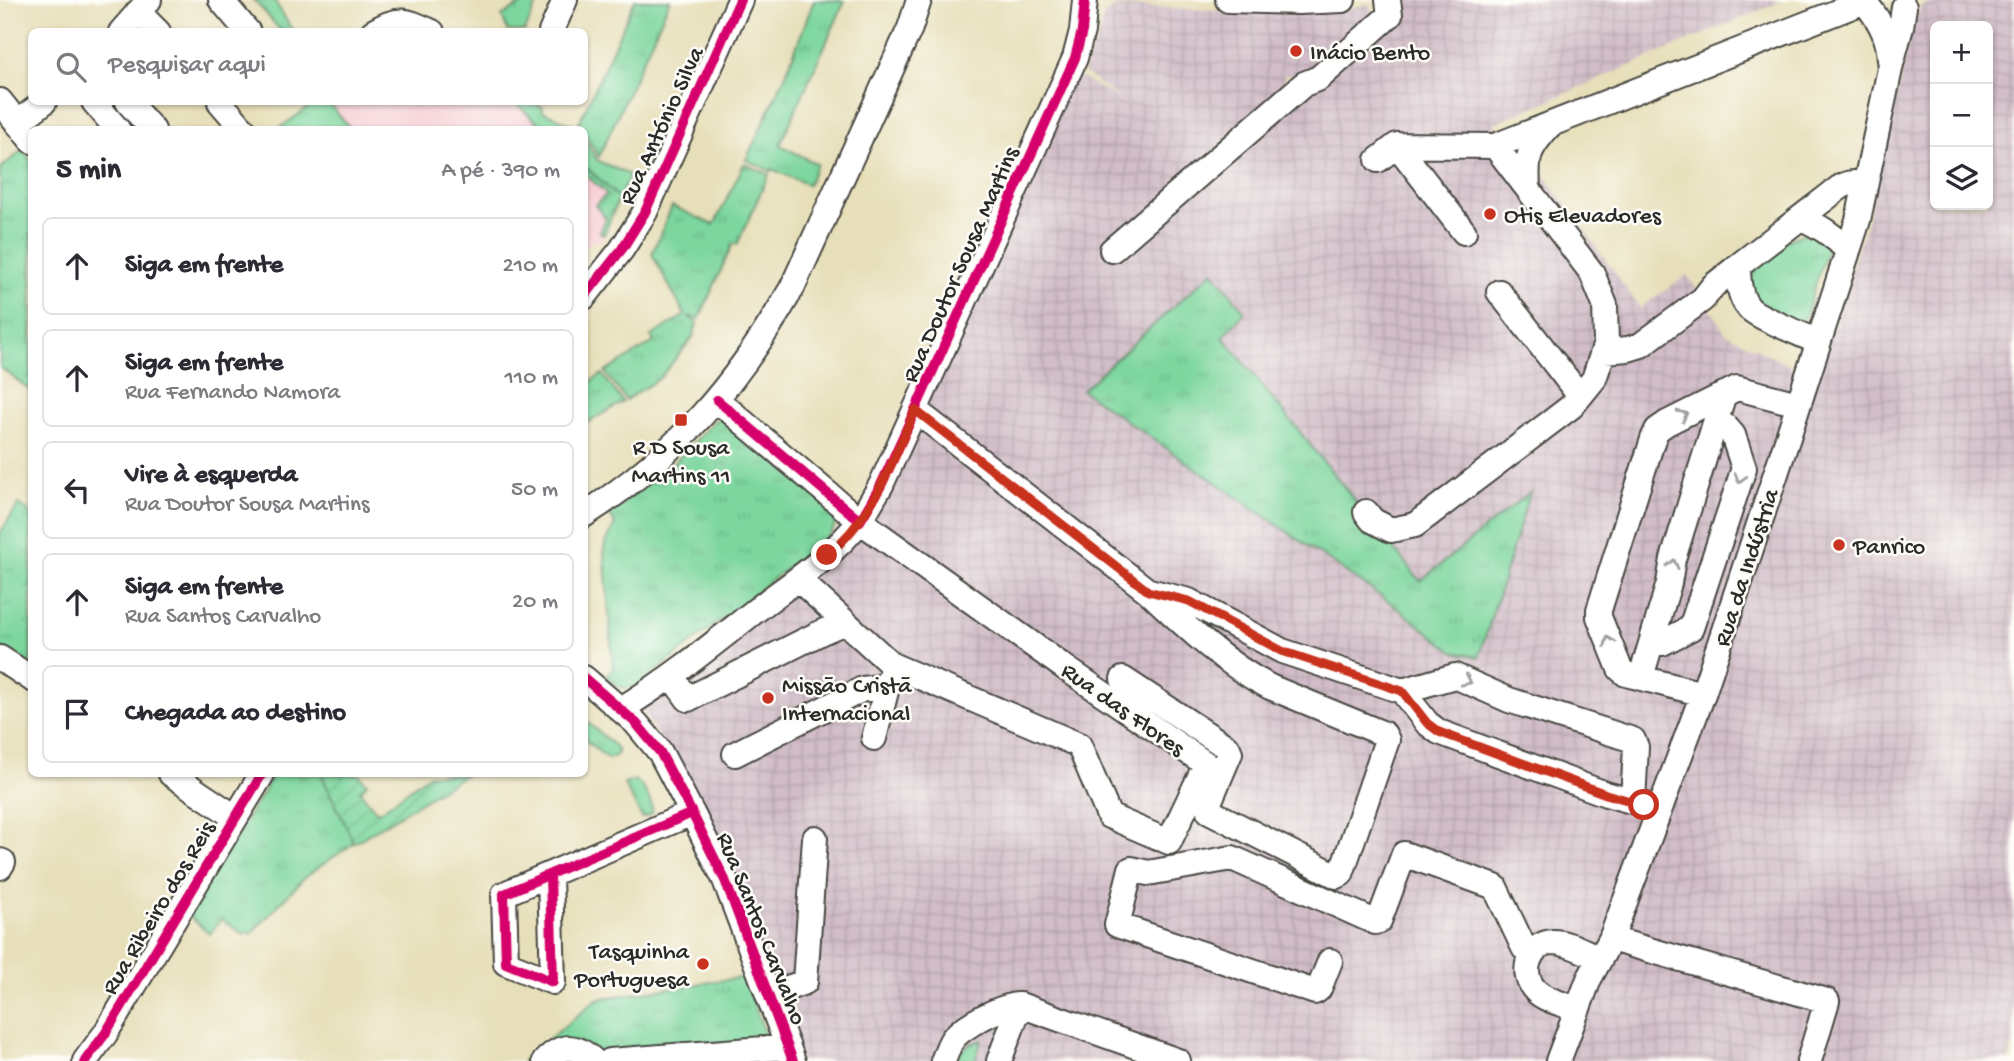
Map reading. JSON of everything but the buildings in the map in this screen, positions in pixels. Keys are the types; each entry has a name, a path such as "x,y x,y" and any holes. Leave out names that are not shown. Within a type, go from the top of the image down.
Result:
{"street":[{"path":"221,0 245,28"},
{"path":"553,28 565,0"},
{"name":"Rua António Silva","path":"588,291 622,249 645,212 740,0"},
{"path":"588,512 645,471 680,439 717,400 769,329 792,288 910,28 919,0"},
{"name":"Rua Doutor Sousa Martins","path":"860,521 881,485 1075,58 1082,32 1085,0"},
{"path":"1228,0 1343,0"},
{"path":"1112,250 1304,84 1319,78 1390,15 1388,0"},
{"path":"1464,232 1387,153 1495,146 1866,2 1875,12 1883,15 1891,15 1908,3"},
{"name":"Rua da Indústria","path":"1866,2 1883,28 1891,64"},
{"name":"Rua da Indústria","path":"1558,1059 1589,979 1606,948 1703,694 1858,220 1891,64 1908,3"},
{"path":"124,28 143,6 156,28"},
{"path":"381,28 400,20 423,28"},
{"path":"0,102 24,132"},
{"path":"28,126 42,105"},
{"path":"97,105 115,126"},
{"path":"131,105 149,126"},
{"path":"223,105 241,126"},
{"path":"1528,189 1526,164 1535,142 1552,123"},
{"path":"1366,512 1372,520 1391,530 1415,525 1572,406 1594,379 1604,351 1605,305 1592,273 1495,146"},
{"path":"1604,351 1641,345 1703,299 1713,286 1847,183 1865,185"},
{"path":"1802,218 1825,229 1848,251"},
{"path":"1738,266 1741,295 1750,310"},
{"path":"1499,292 1580,396"},
{"path":"1703,299 1719,298 1818,342"},
{"path":"1703,694 1626,674 1620,669 1599,617 1657,430 1737,388 1798,404"},
{"path":"1641,677 1669,583 1673,559 1724,394"},
{"path":"621,709 671,676 798,579 838,546 860,521 717,400"},
{"path":"915,410 1148,591 1183,624 1252,678 1384,734 1387,740 1341,874 1337,876 1209,811 1208,805 1230,753 1228,748 1124,679"},
{"path":"1654,632 1662,643 1691,628 1744,468 1733,435 1725,426 1714,426"},
{"name":"Rua das Flores","path":"798,579 845,622 890,676 1079,745 1109,816 1169,842 1206,764 1061,665 860,521"},
{"path":"1148,591 1189,601 1282,651 1402,691 1427,723 1439,732 1606,794 1660,808"},
{"path":"671,676 688,699 845,622"},
{"path":"0,658 28,677"},
{"path":"874,738 890,676"},
{"path":"735,754 890,676"},
{"path":"1402,691 1455,676 1509,701 1633,740 1636,747 1633,802"},
{"name":"Rua Santos Carvalho","path":"588,681 636,723 660,752 724,880 791,1054"},
{"path":"175,777 235,817"},
{"name":"Rua Ribeiro dos Reis","path":"85,1061 105,1034 260,777"},
{"path":"550,875 692,813"},
{"path":"768,995 805,982 815,838"},
{"path":"1330,961 1319,989 1315,992 1116,925 1131,869 1148,873 1232,858 1379,922 1404,854 1495,887 1524,948 1532,954"},
{"path":"0,861 0,867"},
{"path":"1577,1009 1541,995 1533,989 1527,972 1528,962 1539,947 1557,942 1606,948 1826,1001 1809,1061"},
{"path":"943,1061 952,1040 958,1034 995,1010 1012,1005 1020,1005 1178,1061"},
{"path":"999,1061 1020,1005"},
{"path":"545,1061 558,1049 573,1048 586,1053 594,1061"},
{"path":"610,1061 791,1054"}],"shaded area":[{"path":"1403,0 1784,0 1493,124 1537,164 1640,308 1687,275 1726,333 1816,379 1867,221 1911,24 1922,5 1938,0 2014,0 2014,1040 2009,1061 800,1061 707,818 634,697 805,562 864,502 1073,73 1124,102 1083,72 1098,37 1104,14 1115,7 1124,6 1284,13 1347,9 1368,4 1378,19 1302,75 1285,75 1284,89 1388,24 1380,6"},
{"path":"331,105 517,105 542,126 349,126"},
{"path":"588,170 619,198 601,241 588,245"}],"green space":[{"path":"254,0 274,0 291,28 278,28"},
{"path":"528,0 538,2 526,28 507,28 502,16"},
{"path":"635,0 670,0 599,157 588,140 588,126 578,125"},
{"path":"814,0 845,1 780,145 817,164 808,185 746,160 786,74"},
{"path":"312,105 331,105 348,126 283,126"},
{"path":"517,105 543,107 542,111 574,126 542,126"},
{"path":"588,146 598,161 630,175 619,198 588,169"},
{"path":"22,150 28,157 28,389 0,367 0,169"},
{"path":"744,164 769,174 737,245 733,243 699,319 688,316 697,323 693,337 660,378 626,400 605,372 654,342 651,336 685,315 652,254 672,206 714,225"},
{"path":"588,170 619,198 604,235 600,232 606,219 595,205 607,194 588,177"},
{"path":"1807,233 1819,236 1827,249 1805,318 1793,321 1755,299 1749,280 1774,250 1790,239"},
{"path":"1213,271 1245,312 1223,337 1420,581 1530,492 1479,657 1454,652 1392,604 1082,390"},
{"path":"602,374 623,402 588,422 588,383"},
{"path":"721,418 833,510 834,527 829,535 640,684 630,688 622,687 606,677 613,668 604,547 615,524 609,514 669,468 714,421"},
{"path":"19,504 28,512 28,665 0,646 0,533"},
{"path":"588,723 616,747 618,753 608,759 588,742"},
{"path":"272,777 322,777 354,843 306,876 251,934 248,931 244,935 222,919 210,934 188,915"},
{"path":"322,777 361,777 367,784 360,791 379,812 426,777 461,777 354,843"},
{"path":"635,780 644,790 651,805 652,814 642,818 624,784"},
{"path":"744,977 775,1061 523,1061 597,999"},
{"path":"982,1040 975,1061 956,1061 966,1047"}],"cycle path":[{"path":"588,292 622,249 645,212 740,0"},
{"path":"717,400 860,521 881,485 1075,58 1082,31 1085,0"},
{"path":"588,681 636,723 660,752 725,880 793,1061"},
{"path":"85,1061 105,1034 260,777"},
{"path":"550,875 553,982 506,963 504,894 692,813"}],"place":[{"name":"Inácio Bento","path":"1296,51"},
{"name":"Otis Elevadores","path":"1490,214"},
{"name":"R D Sousa Martins 11","path":"681,420"},
{"name":"Panrico","path":"1839,545"},
{"name":"Missão Cristã Internacional","path":"768,698"},
{"name":"Tasquinha Portuguesa","path":"703,964"}],"route":[{"path":"827,555 851,533 867,512 915,410 1148,591 1189,601 1282,651 1402,691 1427,723 1439,732 1606,794 1644,805"}]}
